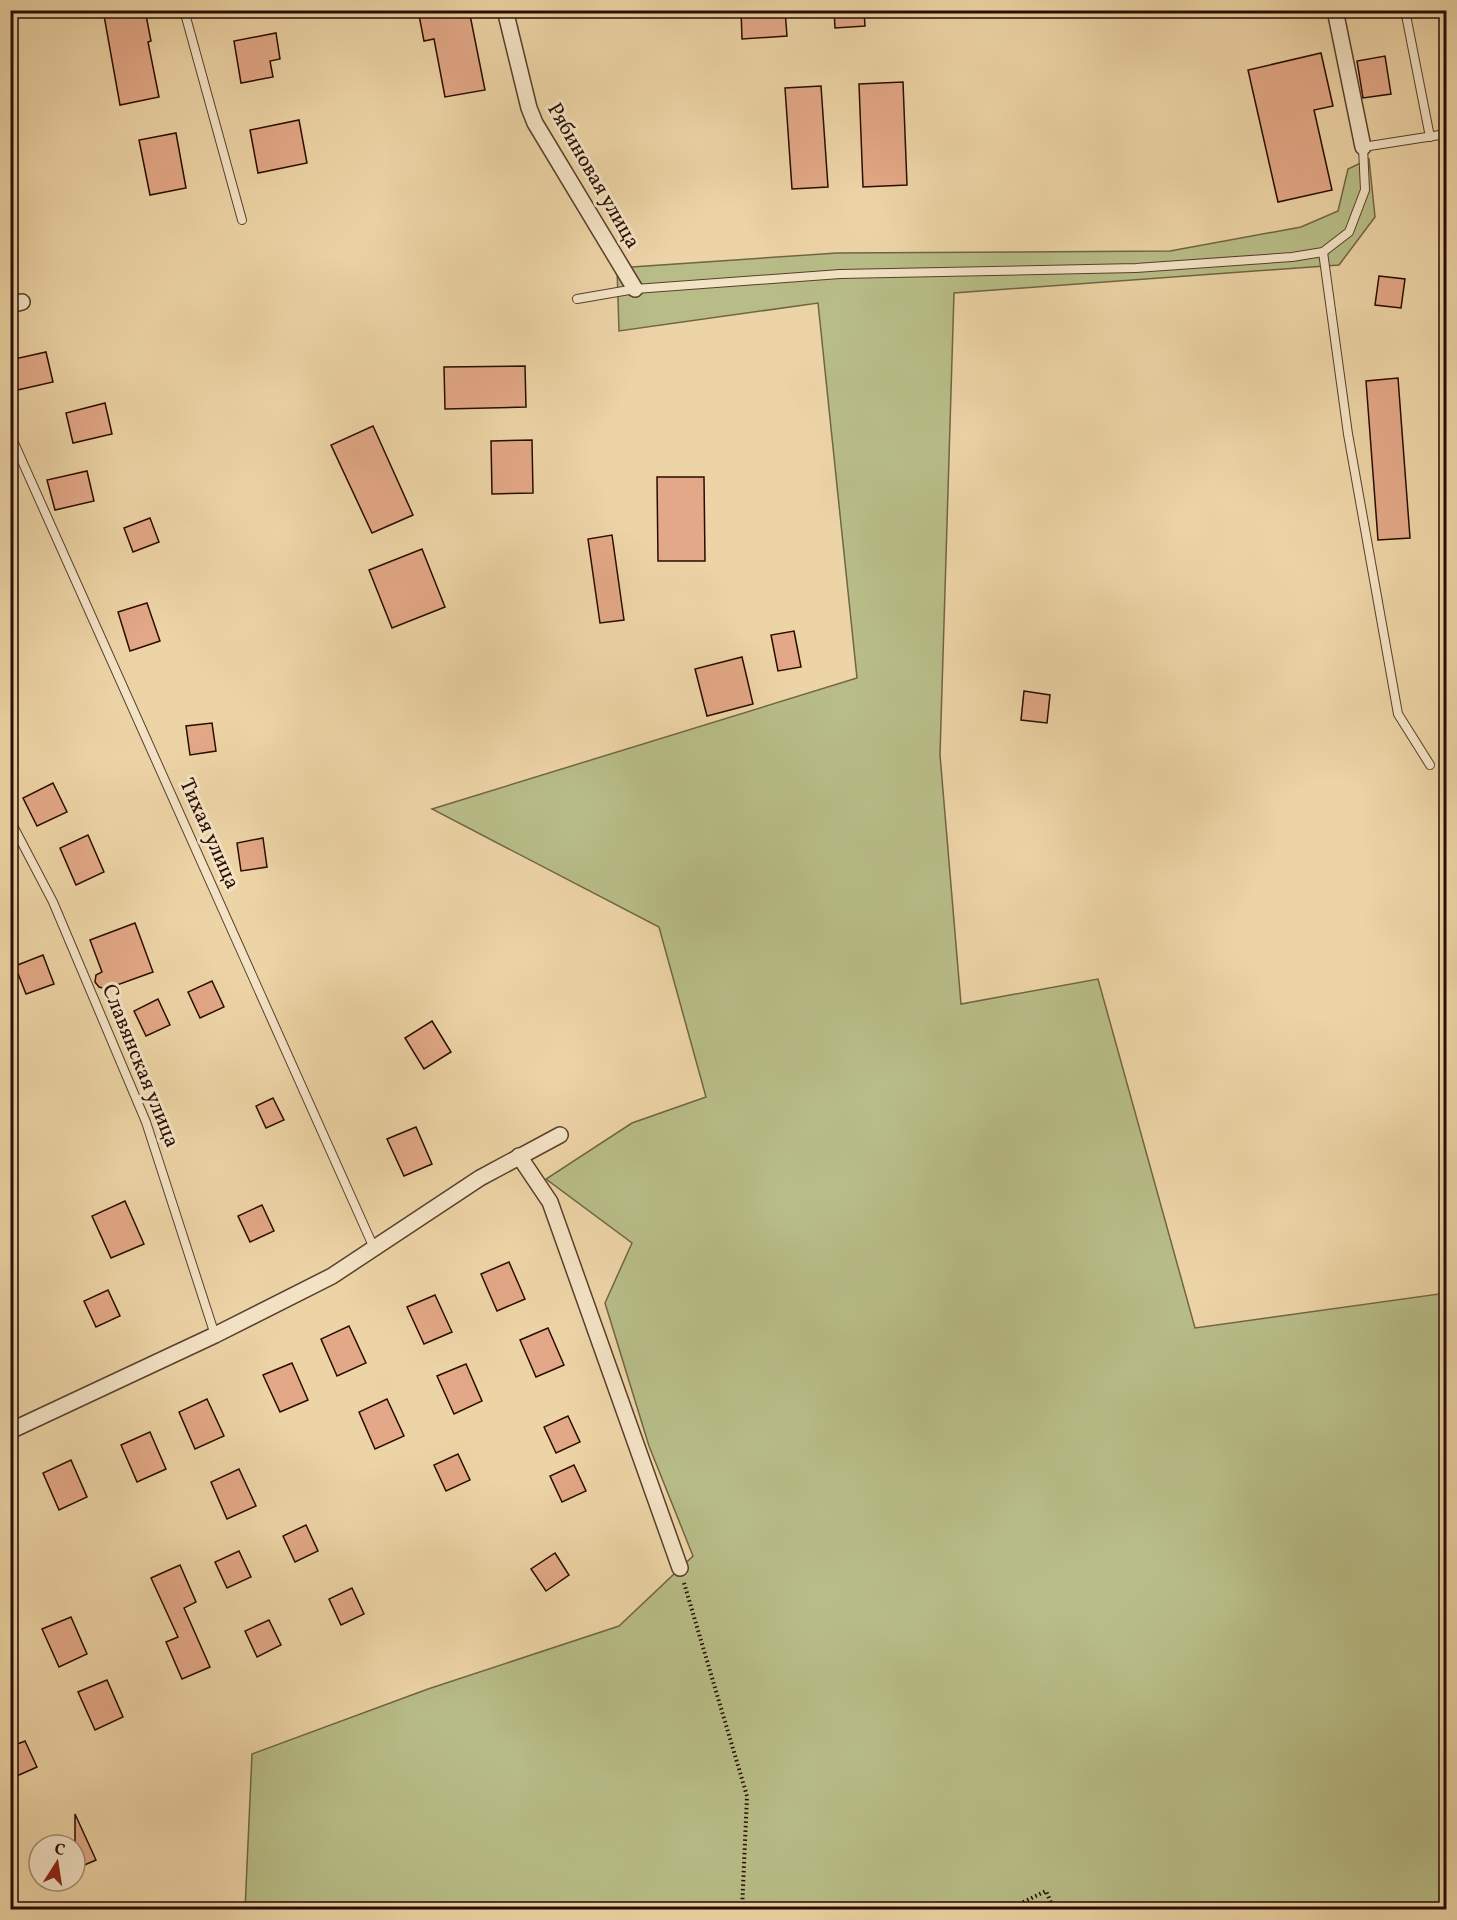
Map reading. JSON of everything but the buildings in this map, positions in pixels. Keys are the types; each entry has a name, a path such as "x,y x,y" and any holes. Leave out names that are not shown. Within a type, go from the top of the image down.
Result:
{"street":[{"name":"Рябиновая улица","path":"505,10 529,108 635,289"},
{"path":"1335,10 1363,147"},
{"path":"10,1431 215,1335 332,1276 480,1178 560,1135"},
{"path":"519,1156 550,1202 680,1568"}],"lane":[{"path":"184,10 242,219"},
{"path":"1405,10 1430,137"},
{"path":"577,299 635,289 840,274 1136,268 1292,257 1323,252 1349,232 1365,190 1363,147 1446,135"},
{"path":"1323,252 1348,434 1398,714 1430,765"},
{"name":"Тихая улица","path":"10,434 374,1248"},
{"name":"Славянская улица","path":"10,820 53,902 146,1122 215,1335"}],"path":[{"path":"680,1568 747,1796 742,1910"},
{"path":"1007,1910 1046,1891 1054,1910"}],"green space":[{"path":"1369,159 1375,217 1339,265 954,293 940,755 961,1004 1098,979 1195,1328 1446,1293 1446,1909 245,1910 252,1754 428,1689 619,1626 693,1556 649,1446 605,1303 632,1243 546,1179 632,1123 706,1097 659,927 432,809 857,678 818,303 619,331 617,268 837,253 1170,251 1301,227 1338,211 1348,169"}]}
